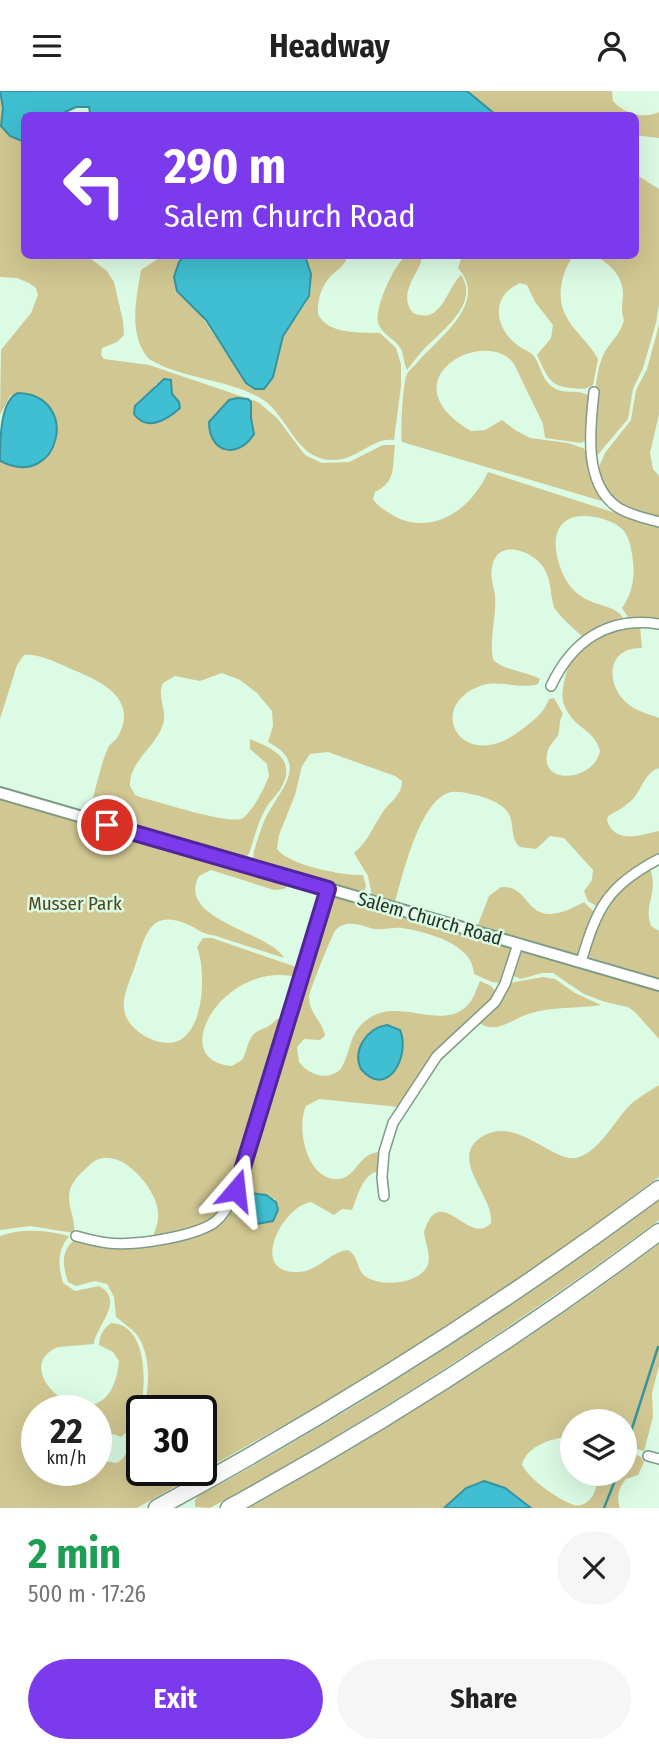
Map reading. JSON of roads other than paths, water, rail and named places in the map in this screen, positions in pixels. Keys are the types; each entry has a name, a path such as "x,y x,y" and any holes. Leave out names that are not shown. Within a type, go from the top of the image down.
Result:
{"highway":[{"path":"157,1508 304,1426 458,1331 659,1189"},
{"path":"229,1508 351,1438 475,1360 659,1232"}],"street":[{"path":"594,392 591,449 600,486 607,498 620,509 659,522"},
{"path":"551,686 569,655 593,635 622,624 659,624"},
{"name":"Salem Church Road","path":"0,793 659,985"},
{"path":"581,962 596,918 608,897 628,876 659,859"},
{"path":"76,1236 116,1244 160,1238 202,1229 225,1210 240,1179 328,889"},
{"path":"384,1195 384,1152 393,1123 439,1052 495,1002 505,984 518,944"},
{"path":"648,1456 659,1459"}],"water":[{"path":"0,91 467,91 492,112 90,112 89,107 76,107 65,112 21,112 21,141 10,136 1,126 3,108"},
{"path":"182,259 306,259 311,274 309,296 283,336 273,377 264,389 255,389 246,383 206,320 177,291 174,277"},
{"path":"164,379 171,380 172,394 179,402 180,408 157,422 139,419 134,414 135,406"},
{"path":"18,393 38,398 51,409 56,424 55,439 49,454 37,464 21,467 0,461 4,412 12,397"},
{"path":"237,398 251,402 254,434 240,447 225,449 214,441 209,422 229,400"},
{"path":"387,1025 400,1030 402,1051 394,1071 380,1080 361,1069 358,1055 368,1035"},
{"path":"251,1193 266,1195 276,1202 278,1210 273,1221 257,1224 240,1214 240,1201"},
{"path":"484,1481 505,1488 531,1508 444,1508 466,1488"}],"waterway":[{"path":"637,1413 658,1347"},
{"path":"604,1508 613,1486"}],"park label":[{"name":"Musser Park","path":"75,903"}]}
